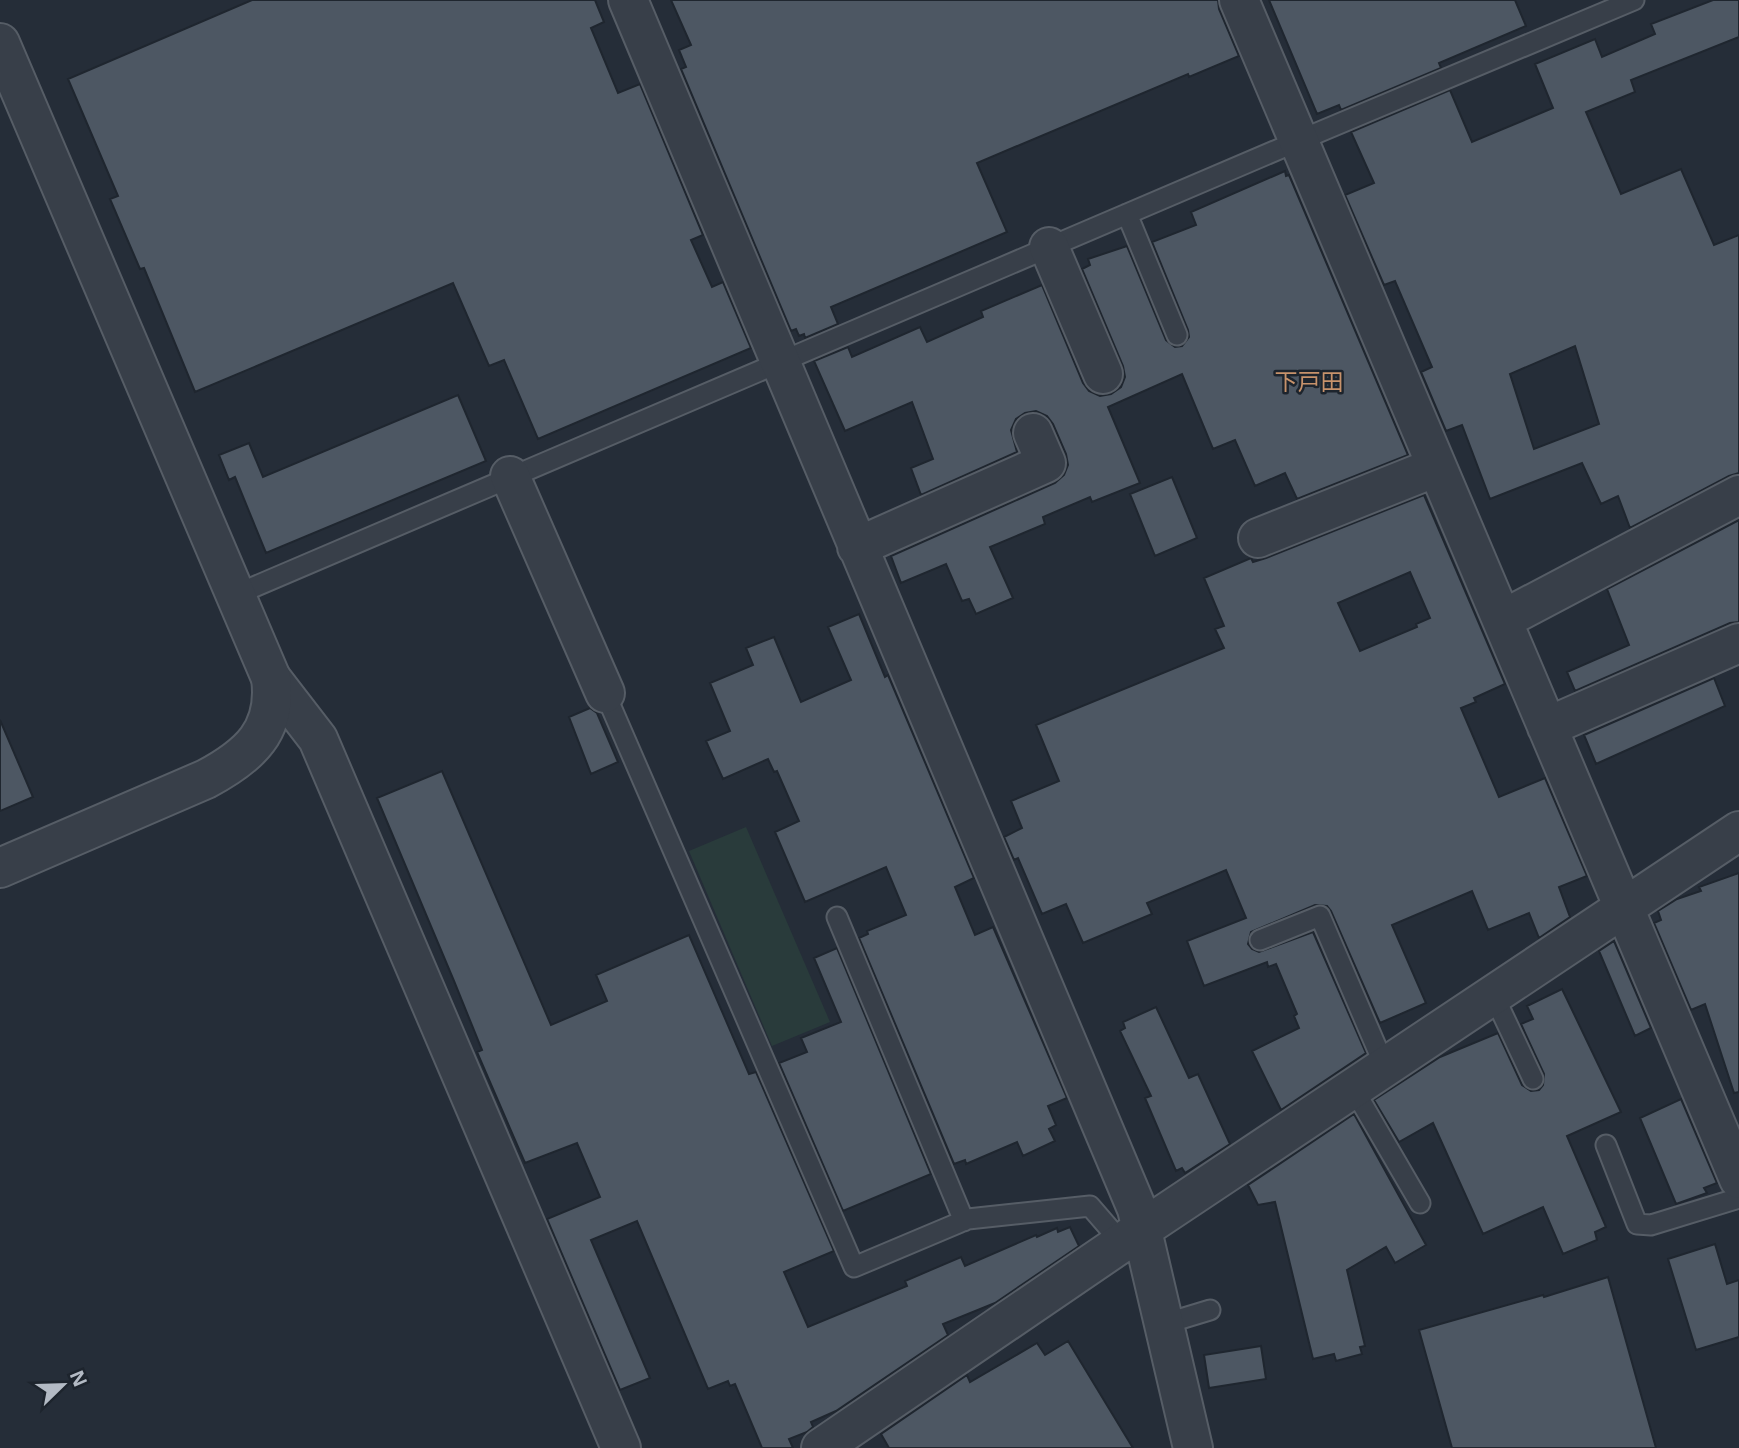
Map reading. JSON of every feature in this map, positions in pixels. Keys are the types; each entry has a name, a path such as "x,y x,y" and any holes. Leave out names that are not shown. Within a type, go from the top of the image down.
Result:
{"street":[{"path":"628,0 1137,1209 1132,1236 1164,1324 1193,1448"},
{"path":"1239,0 1739,1179"},
{"path":"0,44 271,678 318,739 621,1448"},
{"path":"1049,247 1103,374"},
{"path":"858,547 1046,463"},
{"path":"1273,521 1436,467"},
{"path":"510,476 605,693"},
{"path":"1502,620 1739,495"},
{"path":"1547,727 1726,659"},
{"path":"0,868 206,779 232,765 253,747 268,723 274,698 271,678"},
{"path":"821,1448 1132,1236 1739,831"}],"lane":[{"path":"235,595 1634,0"},
{"path":"1128,214 1177,335"},
{"path":"605,693 855,1267 964,1221 1090,1206 1132,1236"},
{"path":"1260,940 1320,916 1385,1067"},
{"path":"837,917 964,1221"},
{"path":"1493,994 1533,1079"},
{"path":"1353,1088 1420,1203"},
{"path":"1606,1145 1637,1224 1651,1225 1739,1198"},
{"path":"1164,1324 1209,1310"}],"shaded area":[{"path":"746,827 830,1022 772,1046 689,851"}],"building":[{"path":"252,0 595,0 604,22 591,28 618,93 640,84 703,235 691,240 712,287 723,282 751,348 538,439 504,360 489,366 453,283 195,392 144,268 140,269 110,199 118,196 68,79"},
{"path":"671,0 1218,0 1219,9 1239,56 1189,77 1188,74 977,163 1007,232 831,307 838,324 805,338 804,334 799,336 796,329 791,331 681,69 686,67 679,50 691,45"},
{"path":"1269,0 1515,0 1526,26 1439,63 1441,68 1341,110 1339,105 1317,114"},
{"path":"1713,0 1739,0 1739,37 1631,80 1635,92 1586,112 1621,194 1681,169 1714,245 1739,235 1739,473 1630,528 1618,496 1601,504 1582,463 1490,499 1462,425 1446,431 1421,372 1432,367 1395,281 1384,285 1345,195 1374,183 1351,132 1450,90 1472,142 1553,108 1535,64 1595,39 1602,57 1655,34 1651,24","holes":["1575,346 1599,424 1534,449 1510,374"]},
{"path":"1285,171 1408,455 1297,499 1285,473 1255,486 1235,440 1213,449 1182,374 1108,407 1140,483 1092,502 1090,497 1043,517 1045,524 990,547 1013,598 976,614 969,599 962,601 946,564 901,583 891,556 1055,483 1064,475 1068,465 1066,454 1047,416 1036,411 1025,413 1016,419 1011,430 1017,452 921,495 911,468 933,459 912,402 845,431 814,361 848,347 852,357 920,327 927,342 983,317 981,311 1042,285 1083,383 1089,391 1100,396 1111,394 1121,387 1125,377 1123,366 1082,269 1090,265 1088,259 1127,246 1166,340 1175,347 1182,346 1189,337 1188,330 1152,242 1196,225 1191,212"},
{"path":"458,395 486,461 266,553 235,477 229,480 219,455 249,443 263,477"},
{"path":"1172,477 1197,538 1155,556 1130,494"},
{"path":"1424,495 1505,684 1474,698 1476,702 1461,708 1499,797 1545,778 1587,876 1559,887 1570,917 1539,938 1529,913 1488,930 1472,891 1392,925 1426,1003 1380,1023 1327,906 1315,905 1251,932 1248,944 1259,952 1313,932 1366,1053 1281,1110 1252,1051 1299,1028 1294,1016 1297,1014 1276,964 1268,967 1267,962 1204,986 1187,941 1246,918 1226,870 1147,903 1152,914 1083,943 1066,904 1042,914 1018,858 1014,860 1004,837 1022,828 1011,801 1059,781 1036,725 1224,648 1215,629 1224,626 1204,578 1251,558 1253,562","holes":["1410,572 1430,618 1416,624 1417,627 1360,651 1338,603"]},
{"path":"1739,520 1739,622 1730,623 1575,691 1567,672 1629,645 1607,589"},
{"path":"859,614 885,677 888,675 974,878 955,887 975,935 993,927 1067,1098 1048,1106 1056,1125 1049,1129 1055,1141 1023,1156 1017,1142 966,1164 965,1160 954,1164 859,938 868,934 867,931 906,915 886,867 805,902 775,832 799,821 777,771 774,772 768,759 723,779 706,741 730,731 710,683 753,665 746,648 774,637 801,702 851,680 828,627"},
{"path":"1714,678 1725,706 1596,764 1584,735"},
{"path":"590,708 597,713 618,762 591,774 569,717"},
{"path":"0,720 33,797 0,811"},
{"path":"442,771 551,1025 607,1001 596,975 689,935 749,1074 756,1072 834,1251 784,1272 808,1327 907,1286 905,1281 961,1257 965,1266 1057,1228 1058,1232 1070,1227 1079,1246 995,1303 943,1324 948,1335 836,1411 811,1422 813,1427 807,1432 789,1439 793,1448 762,1448 735,1384 730,1386 728,1381 708,1389 637,1221 591,1240 650,1378 620,1390 547,1219 600,1197 577,1143 525,1163 477,1052 482,1050 377,798"},
{"path":"1739,873 1739,1092 1734,1093 1705,1004 1691,1010 1654,923 1661,920 1658,911 1677,899 1701,891 1699,887"},
{"path":"1614,941 1651,1028 1635,1036 1599,951"},
{"path":"837,948 931,1174 843,1211 779,1063 807,1052 801,1038 841,1022 814,958"},
{"path":"1562,989 1621,1112 1567,1136 1606,1227 1595,1232 1597,1240 1563,1254 1543,1207 1483,1234 1433,1123 1399,1142 1374,1100 1440,1057 1498,1033 1522,1085 1531,1091 1539,1090 1543,1085 1544,1074 1521,1024 1533,1019 1527,1006"},
{"path":"1156,1007 1189,1078 1198,1074 1230,1144 1185,1173 1182,1168 1176,1171 1145,1098 1151,1096 1120,1031 1125,1028 1123,1022"},
{"path":"1681,1099 1717,1183 1704,1188 1707,1193 1676,1204 1640,1118"},
{"path":"1354,1114 1426,1245 1395,1263 1386,1247 1347,1270 1365,1346 1360,1347 1362,1354 1336,1361 1334,1354 1313,1359 1275,1202 1258,1205 1248,1185"},
{"path":"1715,1244 1727,1284 1739,1280 1739,1337 1696,1350 1668,1259"},
{"path":"1608,1277 1656,1448 1452,1448 1419,1330"},
{"path":"1068,1341 1133,1448 889,1448 881,1434 967,1375 970,1382 1037,1343 1045,1355"},
{"path":"1261,1346 1266,1379 1209,1388 1204,1355"}],"district":[{"name":"下戸田","path":"1309,382"}]}
